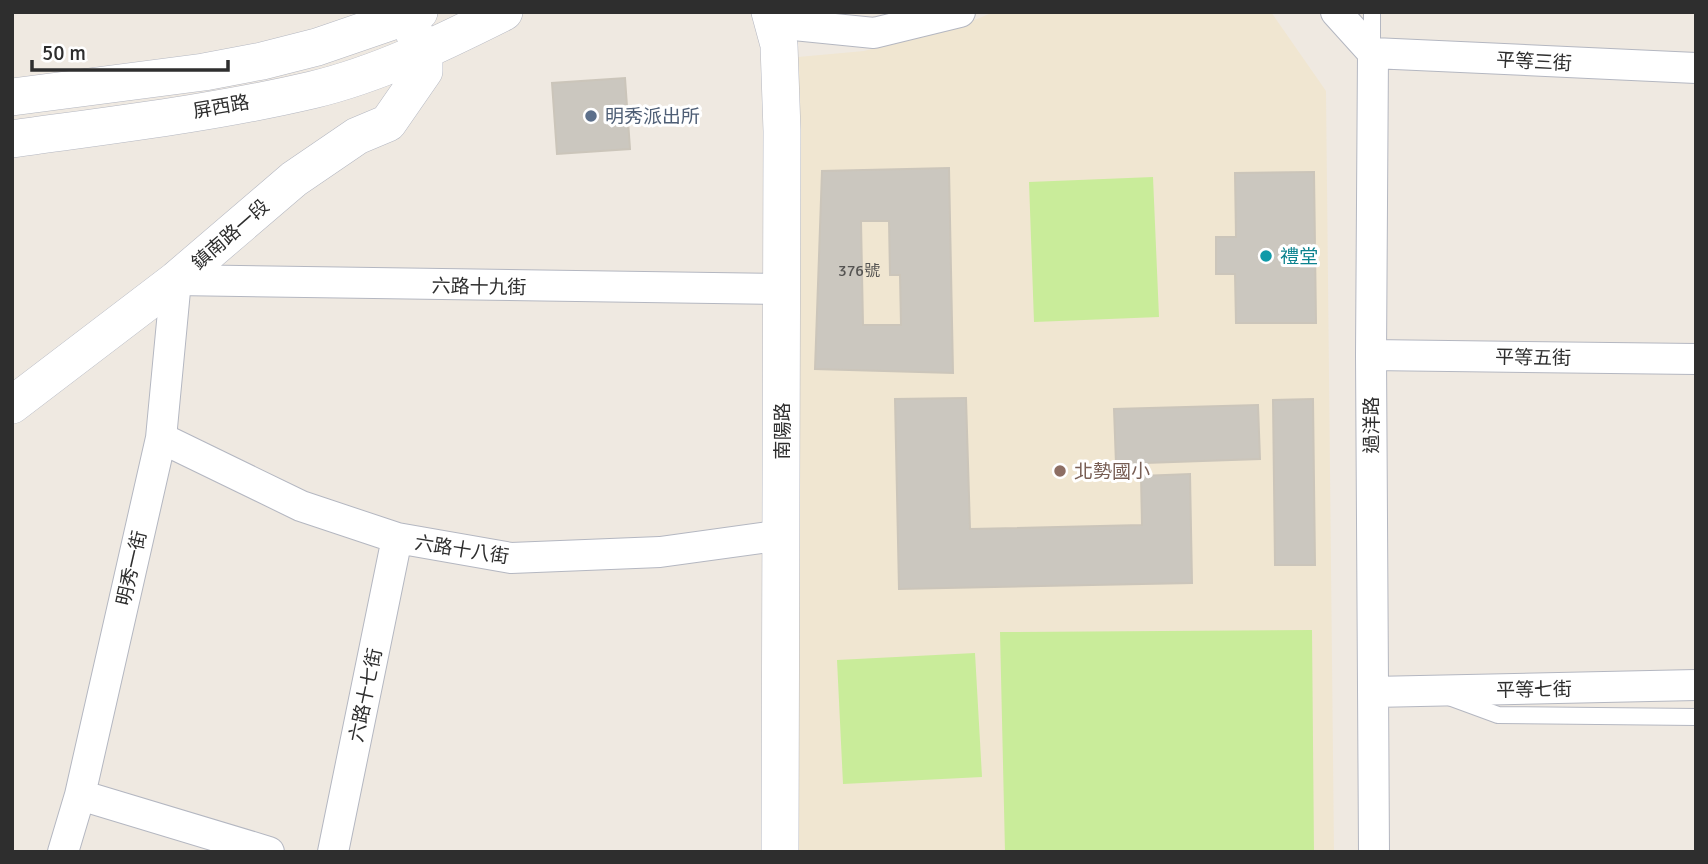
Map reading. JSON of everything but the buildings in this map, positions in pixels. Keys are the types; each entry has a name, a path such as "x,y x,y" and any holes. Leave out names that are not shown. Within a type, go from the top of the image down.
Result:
{"street":[{"path":"413,15 424,52 504,12"},
{"path":"772,18 874,33 960,12"},
{"path":"1336,12 1373,54"},
{"name":"屏西路","path":"12,97 227,68 317,47 413,15"},
{"name":"南陽路","path":"772,18 781,68 783,535 780,852"},
{"name":"屏西路","path":"12,139 135,122 313,90 424,52"},
{"name":"鎮南路一段","path":"12,405 176,280 294,179 357,136 388,123 424,71 424,52"},
{"name":"平等三街","path":"1373,54 1696,68"},
{"name":"過洋路","path":"1373,54 1371,355 1374,852"},
{"name":"六路十九街","path":"176,280 781,289"},
{"name":"明秀一街","path":"63,852 80,795 161,438 176,280"},
{"name":"平等五街","path":"1371,355 1696,359"},
{"name":"六路十八街","path":"161,438 301,506 397,538 511,558 660,552 783,535"},
{"name":"六路十七街","path":"333,852 397,538"},
{"name":"平等七街","path":"1373,692 1696,685"},
{"path":"80,795 269,852"}],"lane":[{"path":"1371,12 1373,54"},
{"path":"1431,691 1498,715 1696,717"}],"shaded area":[{"name":"北勢國小","path":"994,12 1271,12 1326,91 1334,852 795,852 787,58 864,51 957,27"}],"green space":[{"path":"1153,177 1159,317 1034,322 1029,182"},
{"path":"1312,630 1314,852 1005,852 1000,632"},
{"path":"975,653 982,777 843,784 837,660"}],"place":[{"name":"明秀派出所","path":"591,116"},
{"name":"禮堂","path":"1266,256"},
{"name":"北勢國小","path":"1060,471"}]}
